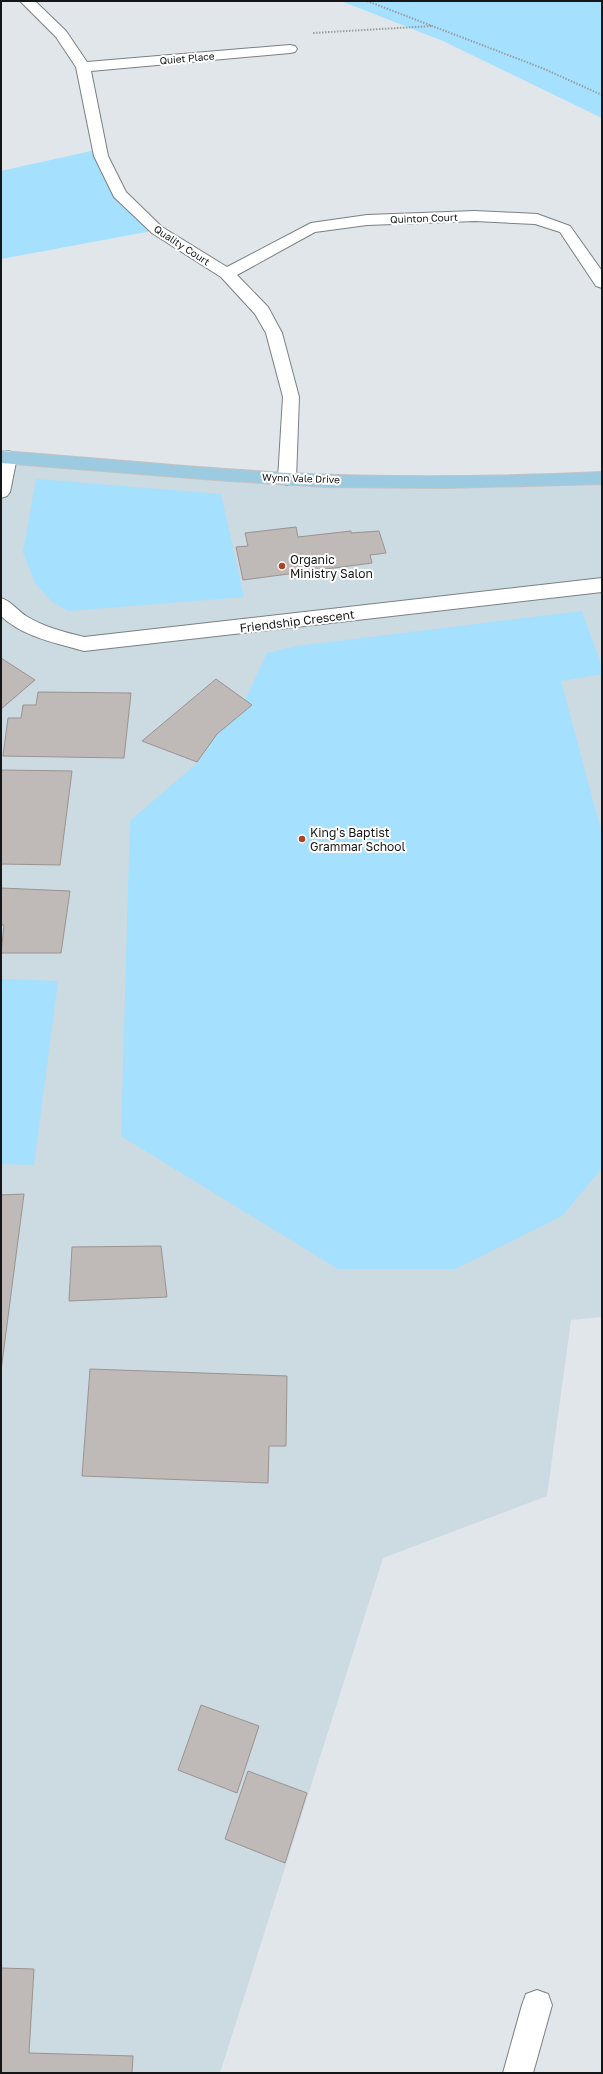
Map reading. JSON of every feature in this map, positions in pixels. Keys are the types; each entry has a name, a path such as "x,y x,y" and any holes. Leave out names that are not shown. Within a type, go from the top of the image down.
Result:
{"main road":[{"name":"Wynn Vale Drive","path":"5,457 149,470 287,479 433,481 602,478"}],"street":[{"name":"Quality Court","path":"27,1 61,34 84,67 101,156 119,194 157,230 227,274 262,311 274,333 291,397 287,479"},
{"name":"Quiet Place","path":"84,67 290,49"},
{"name":"Quinton Court","path":"227,274 311,228 367,220 475,216 537,219 565,229 602,283"},
{"path":"1,492 5,457"},
{"name":"Friendship Crescent","path":"1,606 19,622 43,634 84,644 602,585"},
{"path":"518,2073 537,2005"}],"path":[{"path":"367,1 542,68 602,95"},
{"path":"290,49 297,34 433,26"}],"shaded area":[{"path":"341,1 602,1 602,118 443,41"},
{"path":"100,149 119,194 157,230 1,259 1,171"},
{"name":"King's Baptist Grammar School","path":"1,455 314,480 602,478 602,1317 571,1320 547,1496 383,1558 220,2073 1,2073"},
{"path":"36,479 221,494 244,597 69,611 52,602 35,583 23,552"},
{"path":"582,611 602,667 602,674 561,681 602,834 602,1168 562,1216 455,1269 338,1269 121,1136 130,821 197,763 217,734 252,705 245,700 267,653 297,646"},
{"path":"1,979 58,981 34,1165 1,1164"}],"building":[{"path":"296,527 298,537 351,531 351,533 379,531 386,553 370,555 372,563 243,580 236,547 248,546 245,533"},
{"path":"1,658 35,680 1,709"},
{"path":"216,679 252,705 217,734 197,762 142,741"},
{"path":"38,692 131,693 124,758 3,756 8,718 21,718 23,705 36,705"},
{"path":"1,770 72,771 60,865 1,864"},
{"path":"1,888 70,891 61,953 1,953 4,925 1,925"},
{"path":"24,1194 1,1371 1,1195"},
{"path":"161,1246 167,1297 69,1301 72,1247"},
{"path":"90,1369 287,1376 286,1446 269,1446 268,1483 82,1476"},
{"path":"201,1705 259,1726 237,1793 178,1770"},
{"path":"248,1771 307,1793 285,1863 225,1839"},
{"path":"1,1968 34,1969 29,2053 133,2056 132,2073 1,2073"}],"place":[{"name":"Organic Ministry Salon","path":"282,566"},
{"name":"King's Baptist Grammar School","path":"302,839"}]}
